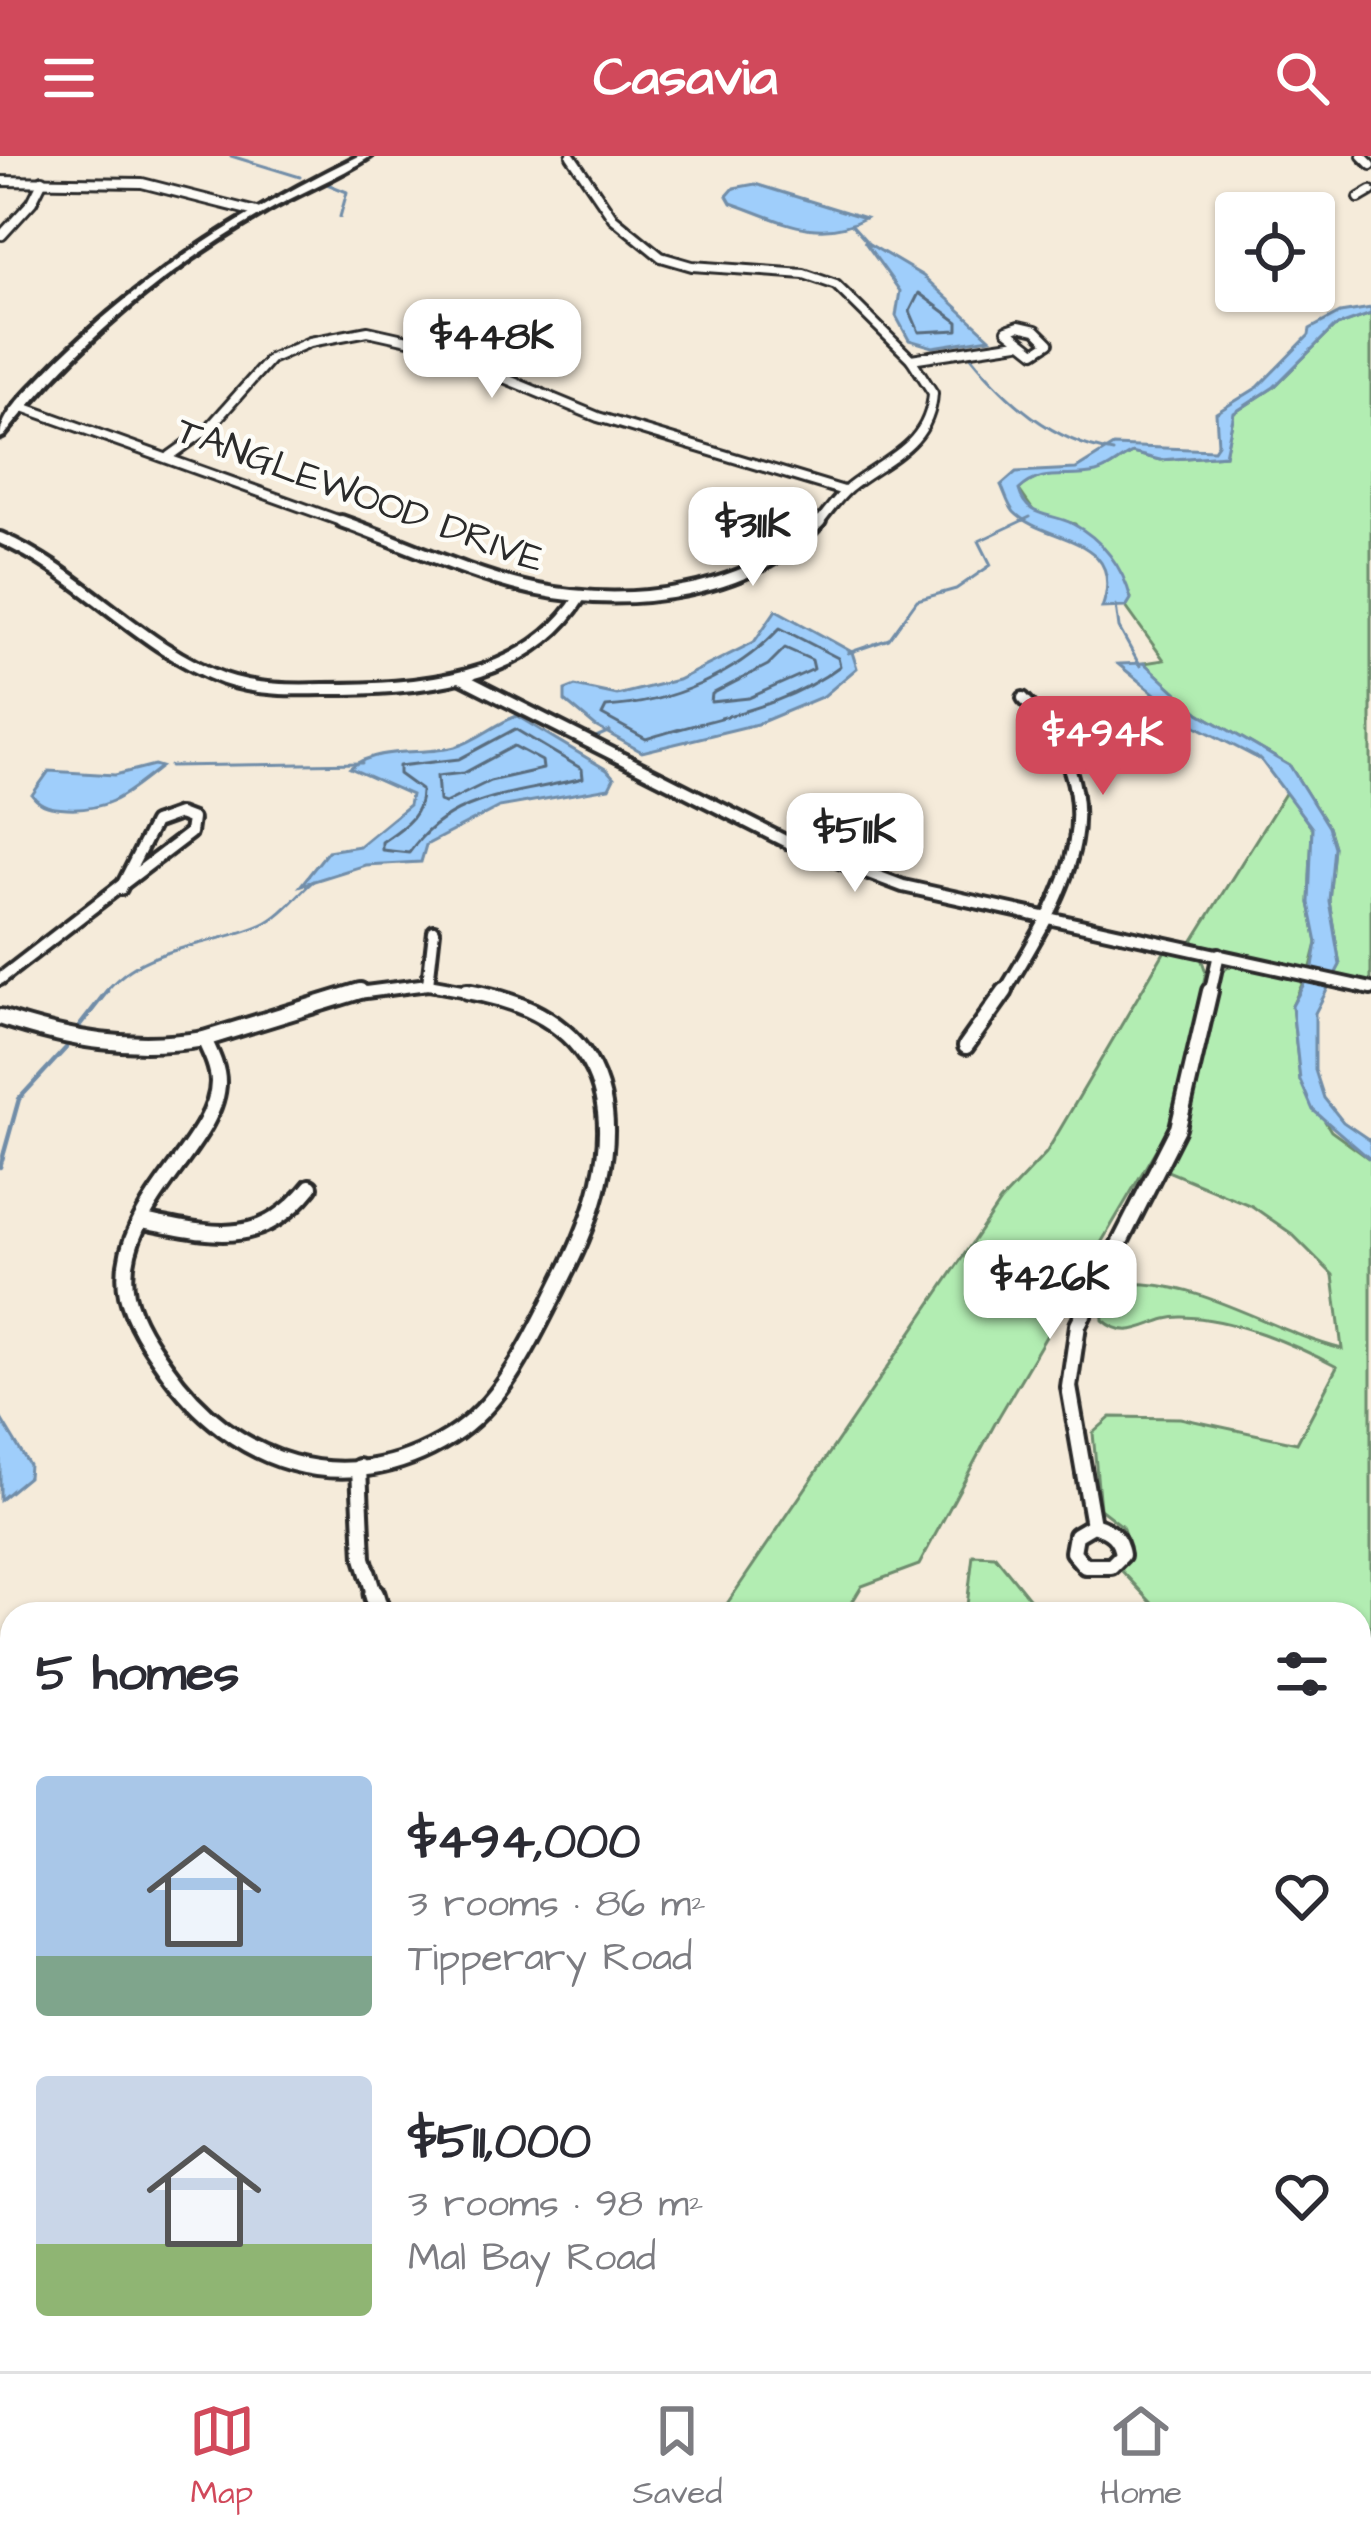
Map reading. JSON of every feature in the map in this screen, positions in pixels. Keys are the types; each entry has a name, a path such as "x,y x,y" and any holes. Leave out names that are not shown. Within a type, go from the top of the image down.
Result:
{"main road":[{"path":"0,434 20,406 109,314 177,262 256,212 366,156"}],"street":[{"name":"TANGLEWOOD DRIVE","path":"20,406 170,456 468,569 580,597 667,596 719,581 806,535 844,491 898,457 925,429 933,393 911,359 829,282 786,272 692,266 654,253 608,211 571,156"},
{"path":"1362,156 1371,165"},
{"path":"2,235 32,202 44,180"},
{"path":"0,181 142,183 256,212"},
{"path":"1360,197 1371,191"},
{"path":"911,359 1018,344 1034,352 1048,343 1032,327 1022,325 1007,330 1018,344"},
{"path":"170,456 209,428 271,359 315,340 368,332 417,342 598,417 844,491"},
{"path":"0,538 41,557 200,667 236,683 318,688 462,678 503,661 544,634 568,616 580,597"},
{"path":"462,678 787,842 903,886 1371,989"},
{"path":"966,1046 986,1021 1045,918 1079,829 1080,800 1061,747 1023,698"},
{"path":"0,979 121,889 190,833 192,818 179,814 154,823 121,889"},
{"path":"428,984 434,931"},
{"path":"1093,1525 1069,1388 1078,1325 1178,1128 1219,954"},
{"path":"0,1017 64,1039 114,1048 165,1047 362,990 428,984 495,994 541,1014 573,1037 606,1091 608,1161 592,1224 493,1400 456,1434 428,1449 359,1467 302,1465 250,1450 199,1408 131,1310 126,1292 128,1253 142,1221 216,1099 218,1072 204,1039"},
{"path":"142,1221 222,1234 252,1233 288,1216 310,1186"},
{"path":"359,1467 363,1558 376,1602"}],"green space":[{"path":"1371,314 1371,982 1335,974 1340,965 1329,901 1334,847 1328,827 1290,766 1199,713 1144,663 1164,660 1126,607 1131,598 1075,524 1035,513 1019,490 1045,476 1101,471 1132,453 1160,460 1225,455 1234,413 1274,387 1334,327"},
{"path":"1286,792 1312,828 1309,903 1317,943 1310,971 1192,942"},
{"path":"1169,944 1201,958 1206,972 1171,1124 998,1418 919,1565 862,1586 852,1602 728,1602 1000,1202 1046,1153"},
{"path":"1232,965 1305,978 1292,1006 1300,1080 1331,1131 1371,1160 1371,1602 1151,1602 1121,1570 1131,1553 1122,1526 1100,1509 1093,1433 1111,1417 1180,1418 1297,1443 1337,1367 1283,1341 1202,1318 1172,1318 1133,1330 1113,1327 1103,1320 1102,1297 1110,1285 1170,1287 1199,1295 1342,1349 1333,1275 1292,1234 1252,1206 1165,1170 1184,1126 1221,972"},
{"path":"973,1555 995,1556 1032,1602 967,1602"}],"water":[{"path":"755,184 865,218 814,229 731,203 727,196 734,188"},
{"path":"864,241 923,276 990,338 933,347 909,340 896,316 900,291"},
{"path":"1371,308 1371,314 1334,327 1274,387 1234,413 1225,455 1160,460 1132,453 1101,472 1046,476 1019,490 1028,506 1073,524 1102,546 1127,587 1131,599 1126,607 1102,608 1107,584 1093,554 1027,522 1010,506 1001,485 1016,472 1076,469 1113,446 1214,450 1218,444 1216,413 1258,387 1310,329 1340,313"},
{"path":"776,610 852,652 857,668 824,696 757,724 642,752 595,726 565,701 565,690 575,686 617,695 678,680 754,642"},
{"path":"1144,663 1199,713 1290,766 1328,827 1334,847 1329,901 1340,965 1315,1013 1315,1070 1324,1098 1343,1122 1371,1141 1371,1160 1313,1110 1300,1080 1292,1006 1313,967 1317,943 1309,903 1312,828 1261,760 1192,724 1118,664"},
{"path":"517,716 607,770 614,778 609,788 499,807 426,845 421,862 365,865 301,885 328,851 359,846 409,805 411,795 350,768 374,756 455,747"},
{"path":"161,767 118,798 96,807 52,807 32,795 49,771 115,775"},
{"path":"0,1417 29,1465 28,1477 0,1500"}],"waterway":[{"path":"231,156 300,177"},
{"path":"327,184 347,192 340,217"},
{"path":"852,225 867,242"},
{"path":"969,354 999,388 1050,429 1113,452"},
{"path":"848,653 889,639 917,600 956,589 991,565 979,541 1030,517"},
{"path":"1116,605 1119,628 1140,666"},
{"path":"596,737 610,731"},
{"path":"170,766 362,763"},
{"path":"107,991 137,965 157,956 270,920 313,881"},
{"path":"75,1032 107,991"},
{"path":"104,994 107,991"},
{"path":"0,1167 19,1099 66,1048"}]}
